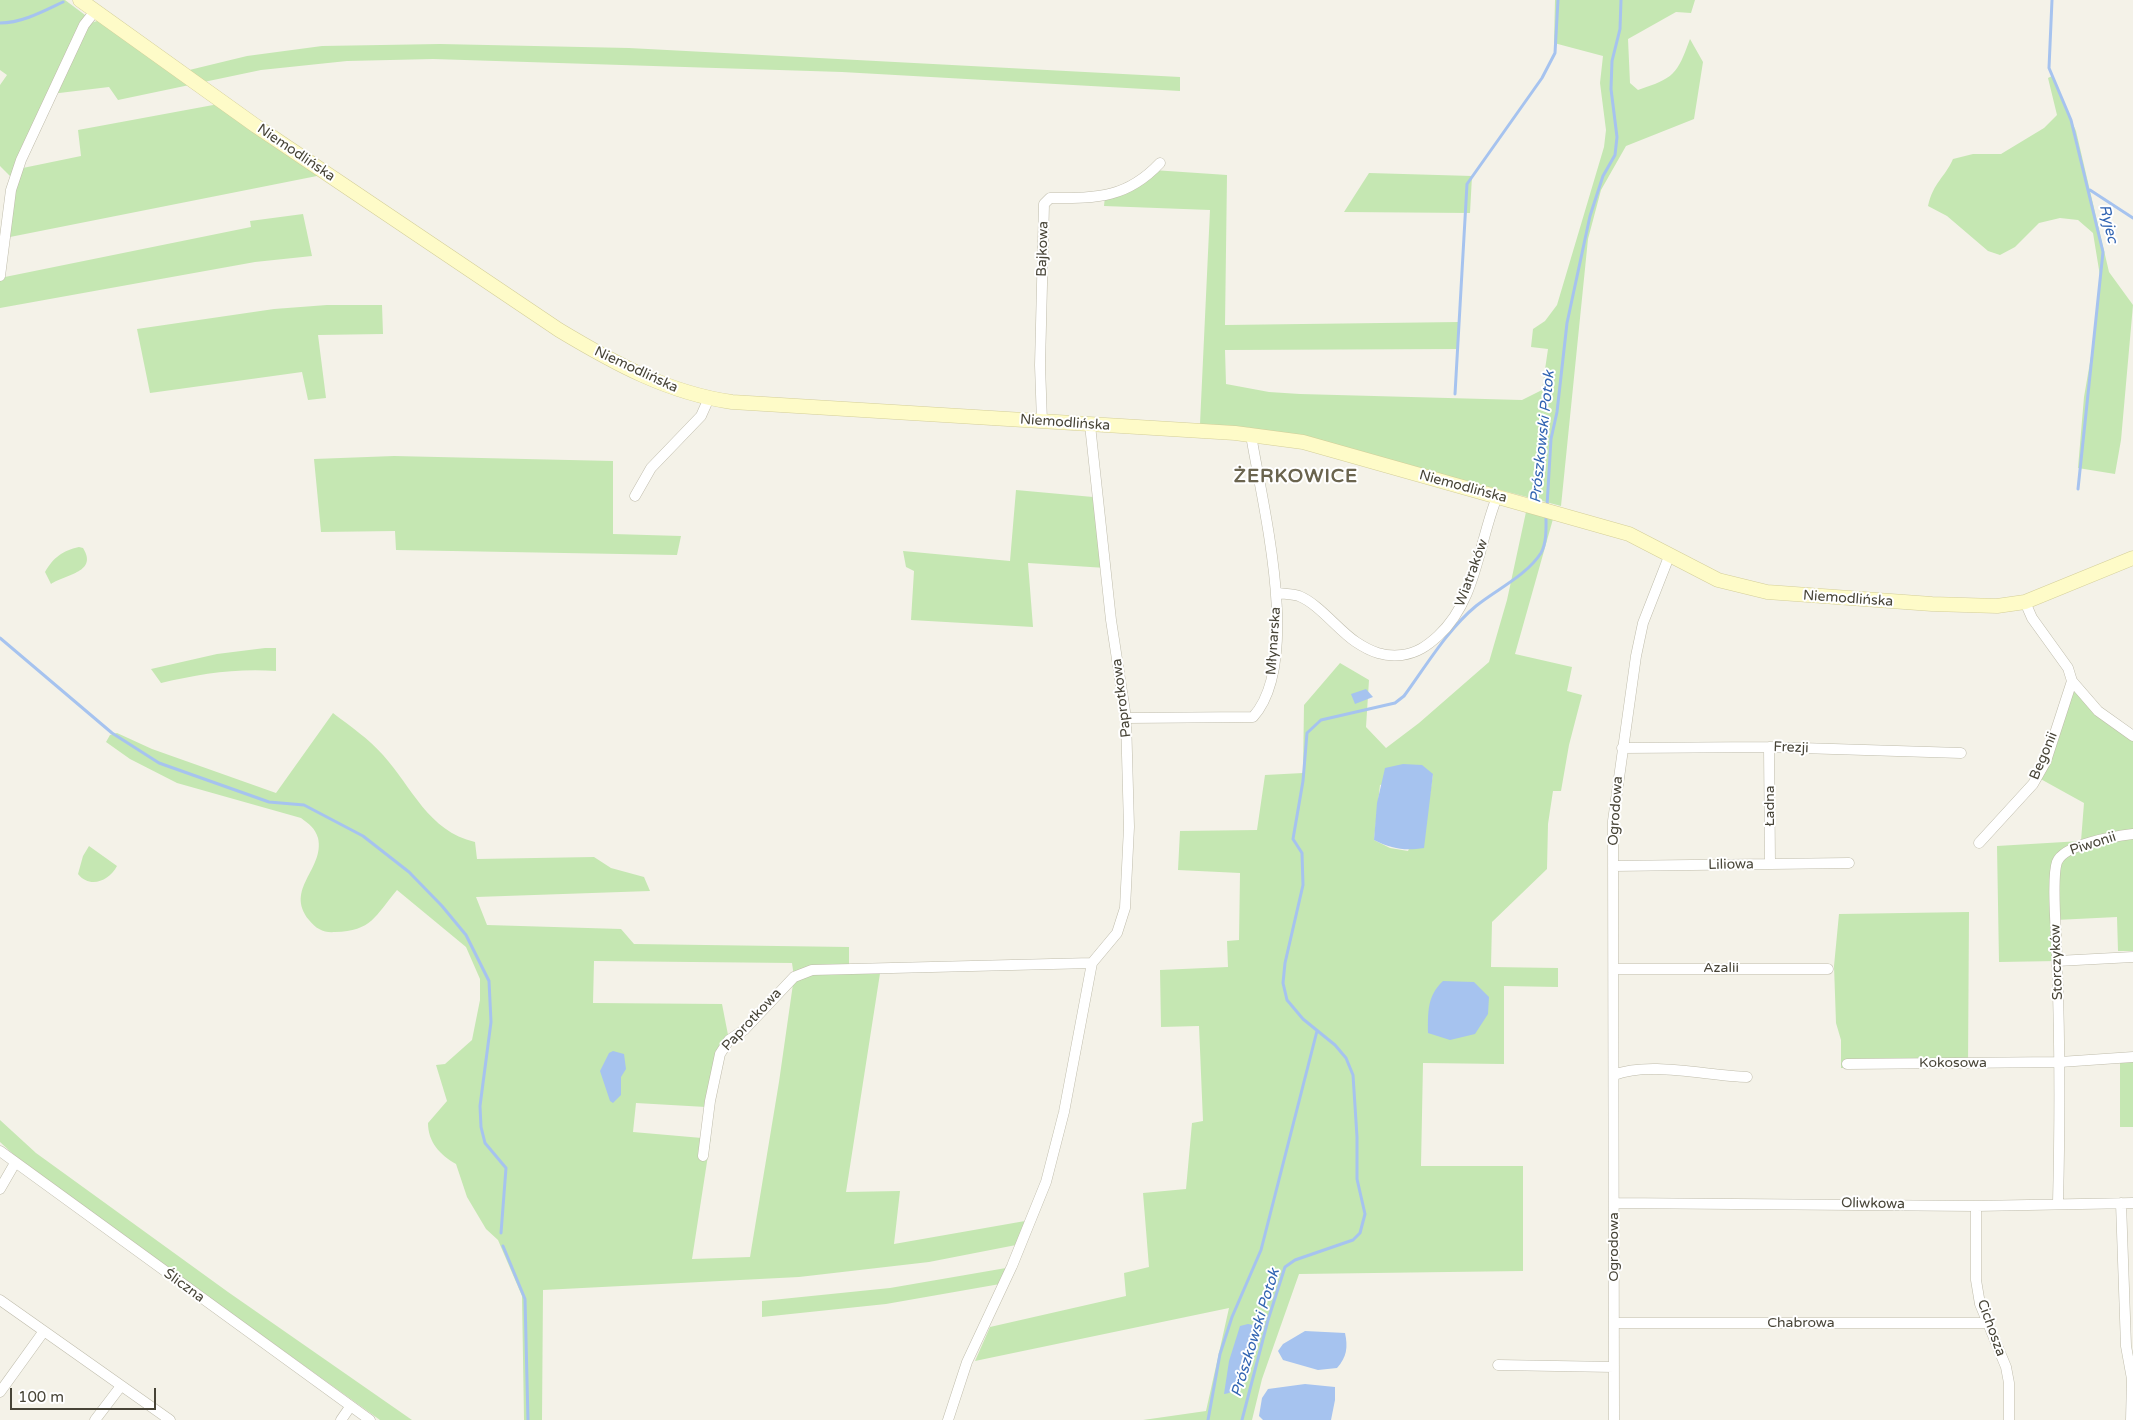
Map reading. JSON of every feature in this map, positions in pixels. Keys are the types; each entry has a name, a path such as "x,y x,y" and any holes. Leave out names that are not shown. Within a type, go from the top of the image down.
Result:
{"main road":[{"name":"Niemodlińska","path":"80,0 264,131 559,330 606,358 659,383 709,398 756,404 1250,435 1303,442 1629,534 1718,580 1767,592 1997,606 2025,602 2133,558"}],"street":[{"path":"0,276 11,190 21,160 84,25 95,11"},
{"name":"Bajkowa","path":"1042,422 1040,366 1044,204 1050,198 1091,198 1129,189 1146,178 1160,163"},
{"path":"635,496 651,468 701,416 709,398"},
{"name":"Paprotkowa","path":"948,1420 967,1362 1012,1266 1046,1182 1057,1146 1092,963 1117,933 1125,908 1129,827 1126,718 1112,620 1090,425"},
{"name":"Młynarska","path":"1126,718 1252,717 1266,694 1273,676 1277,593 1250,435"},
{"name":"Wiatraków","path":"1277,593 1299,596 1357,643 1374,653 1388,656 1402,655 1426,648 1450,625 1463,604 1481,557 1498,497"},
{"name":"Ogrodowa","path":"1614,1420 1613,821 1622,748 1643,623 1670,554"},
{"path":"2025,602 2032,618 2068,668 2072,681 2098,711 2133,736"},
{"name":"Begonii","path":"1978,843 2033,784 2046,761 2072,681"},
{"name":"Frezji","path":"1622,748 1769,747 1961,753"},
{"name":"Ładna","path":"1769,747 1770,864"},
{"name":"Piwonii","path":"2057,862 2062,855 2075,848 2115,836 2133,834"},
{"name":"Storczyków","path":"2057,862 2056,909 2060,1062 2058,1203"},
{"name":"Liliowa","path":"1613,866 1849,863"},
{"path":"2058,961 2133,957"},
{"name":"Paprotkowa","path":"703,1156 710,1101 722,1049 729,1040 744,1030 789,981 802,972 874,967 987,967 1092,963"},
{"name":"Azalii","path":"1614,968 1828,969"},
{"path":"2060,1062 2133,1057"},
{"name":"Kokosowa","path":"1847,1064 2060,1062"},
{"path":"1614,1075 1628,1069 1646,1068 1747,1077"},
{"name":"Śliczna","path":"0,1150 15,1163 370,1420"},
{"path":"0,1189 15,1163"},
{"name":"Oliwkowa","path":"1614,1203 1976,1206 2133,1203"},
{"path":"2122,1203 2126,1346 2132,1379 2131,1420"},
{"name":"Cichosza","path":"1976,1206 1976,1280 1980,1304 1986,1322 2006,1367 2009,1383 2009,1420"},
{"path":"0,1300 170,1420"},
{"name":"Chabrowa","path":"1615,1323 1986,1322"},
{"path":"0,1392 44,1331"},
{"path":"1498,1365 1614,1367"},
{"path":"95,1420 121,1386"},
{"path":"341,1420 350,1406"}],"green space":[{"path":"0,0 65,0 85,15 85,25 97,21 112,23 181,72 247,56 322,46 440,44 629,48 1180,77 1180,91 842,72 433,59 347,61 261,70 118,100 109,87 51,94 18,169 81,156 78,130 224,103 327,174 5,238 14,180 0,166 0,85 7,75 0,70"},
{"path":"1555,0 1695,0 1691,13 1676,12 1628,39 1630,83 1638,90 1673,74 1690,39 1703,62 1694,119 1626,146 1601,190 1588,239 1561,506 1493,488 1386,466 1251,428 1200,424 1210,210 1104,206 1105,196 1153,170 1227,175 1225,325 1459,322 1458,349 1225,350 1226,384 1269,392 1300,394 1522,400 1542,390 1548,349 1531,347 1533,329 1545,321 1557,305 1604,147 1606,130 1600,83 1603,56 1554,43"},
{"path":"2052,76 2076,131 2109,272 2133,305 2121,440 2115,474 2078,468 2084,397 2094,339 2100,276 2093,233 2078,220 2060,218 2039,223 2015,247 2000,255 1988,251 1947,216 1928,206 1936,185 1953,159 1973,154 2001,154 2044,128 2057,115 2048,78"},
{"path":"1369,173 1472,176 1470,213 1344,212"},
{"path":"303,214 312,256 255,262 0,308 0,278 251,227 250,221"},
{"path":"327,305 382,305 383,334 318,335 326,398 308,400 302,372 150,393 137,329 274,309"},
{"path":"394,456 613,461 613,534 681,536 677,555 396,550 395,531 321,532 314,459"},
{"path":"1016,490 1093,497 1106,568 1028,563 1033,627 911,620 914,571 906,567 903,551 1010,561"},
{"path":"1526,512 1553,519 1515,654 1572,667 1567,691 1582,695 1569,745 1561,791 1553,791 1548,824 1547,869 1492,922 1491,967 1558,968 1558,987 1504,986 1504,1064 1423,1063 1421,1166 1523,1166 1523,1271 1299,1274 1262,1379 1252,1420 1143,1420 1206,1411 1229,1308 975,1361 990,1327 1126,1296 1124,1273 1149,1267 1143,1193 1186,1189 1192,1123 1203,1121 1199,1026 1161,1027 1160,970 1228,967 1227,941 1239,940 1240,873 1178,870 1180,831 1257,830 1265,775 1303,773 1304,705 1340,663 1369,680 1366,727 1386,748 1419,723 1489,662 1507,600","holes":["1433,774 1428,807 1408,851 1390,848 1374,840 1380,785"]},
{"path":"79,547 83,548 87,556 87,562 84,567 51,584 45,572 52,562 68,550"},
{"path":"276,648 276,671 246,670 218,672 161,683 151,669 217,654"},
{"path":"2072,681 2133,736 2133,951 2118,951 2117,917 2056,920 2057,961 1999,962 1997,846 2081,841 2084,803 2037,777"},
{"path":"333,713 378,749 433,818 459,836 475,842 477,859 594,857 611,868 644,877 650,891 476,897 487,925 621,929 634,944 849,947 849,968 881,967 846,1192 900,1191 894,1244 1025,1221 1016,1245 929,1262 799,1277 543,1290 542,1420 524,1420 522,1296 498,1240 486,1229 467,1197 456,1164 440,1152 433,1142 428,1123 447,1101 436,1065 445,1064 472,1040 480,1000 480,979 466,947 397,890 372,920 357,929 327,932 317,928 302,909 301,898 319,849 317,835 309,824 301,818 177,783 130,759 106,742 110,735 117,733 152,749 276,793","holes":["594,961 792,963 794,977 750,1257 692,1259 711,1136 702,1138 633,1132 636,1103 706,1107 729,1040 722,1004 593,1003"]},
{"path":"89,846 117,866 109,876 99,881 88,881 78,874 83,856"},
{"path":"1969,912 1968,1066 1841,1068 1841,1040 1836,1023 1834,966 1839,914"},
{"path":"2120,1057 2133,1057 2133,1127 2120,1127"},
{"path":"0,1120 36,1153 228,1292 412,1420 380,1420 26,1166 0,1142"},
{"path":"1006,1268 1000,1284 886,1304 762,1317 762,1301 890,1288"}],"water":[{"path":"1366,689 1373,697 1355,704 1351,694"},
{"path":"1403,764 1422,765 1433,774 1424,848 1399,848 1374,840 1377,803 1385,768"},
{"path":"1443,981 1474,982 1489,997 1488,1014 1475,1034 1450,1040 1428,1033 1431,999"},
{"path":"613,1051 624,1054 626,1069 621,1077 621,1095 613,1103 610,1101 600,1071 609,1053"},
{"path":"1253,1325 1249,1355 1243,1377 1232,1392 1224,1394 1229,1361 1240,1326"},
{"path":"1305,1331 1345,1333 1346,1352 1337,1368 1318,1370 1283,1360 1278,1351 1283,1344"},
{"path":"1305,1384 1335,1387 1335,1400 1331,1420 1263,1420 1259,1416 1262,1398 1268,1389"}],"waterway":[{"path":"1455,394 1467,184 1542,78 1555,53 1558,0"},
{"name":"Prószkowski Potok","path":"1547,506 1551,439 1557,412 1567,323 1590,216 1603,176 1615,155 1617,137 1611,89 1612,61 1620,29 1621,0"},
{"name":"Ryjec","path":"2052,0 2049,68 2071,120 2103,252 2078,489"},
{"path":"0,23 25,19 63,2"},
{"path":"2090,190 2133,218"},
{"name":"Prószkowski Potok","path":"1242,1420 1268,1320 1285,1267 1295,1260 1353,1240 1360,1233 1365,1214 1357,1179 1357,1137 1353,1075 1346,1058 1335,1045 1303,1019 1287,1000 1283,983 1285,963 1303,885 1302,853 1293,839 1303,781 1307,733 1321,720 1395,703 1404,696 1437,649 1465,616 1535,561 1541,553 1544,544 1546,515"},
{"path":"0,638 112,733 159,763 269,802 304,805 363,836 409,872 442,906 466,935 489,981 491,1022 480,1106 481,1127 485,1143 506,1168 501,1233"},
{"path":"1208,1420 1220,1354 1232,1317 1261,1250 1317,1031"},
{"path":"503,1246 525,1299 528,1420"}],"district":[{"name":"ŻERKOWICE","path":"1296,477"}]}
